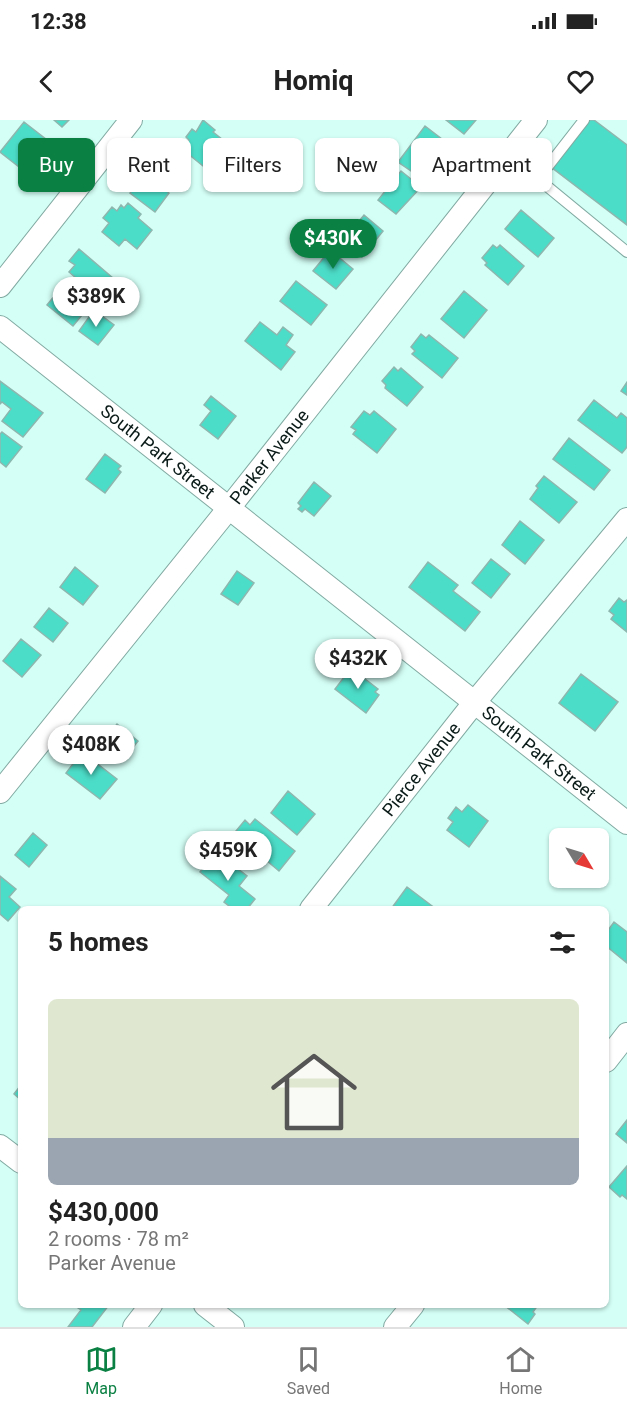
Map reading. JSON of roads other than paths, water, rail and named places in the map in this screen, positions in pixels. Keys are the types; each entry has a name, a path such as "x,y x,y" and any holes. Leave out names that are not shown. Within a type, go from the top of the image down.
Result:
{"street":[{"path":"0,286 131,120"},
{"name":"Parker Avenue","path":"522,138 536,120"},
{"name":"Parker Avenue","path":"0,792 480,192"},
{"name":"South Park Street","path":"0,327 627,823"},
{"name":"Pierce Avenue","path":"313,906 474,703 627,519"},
{"path":"609,1057 627,1034"},
{"path":"0,1146 18,1160"},
{"path":"134,1327 149,1308"},
{"path":"209,1308 233,1327"},
{"path":"395,1327 411,1308"}],"lane":[{"path":"552,161 584,120"},
{"path":"552,190 627,252"}]}
